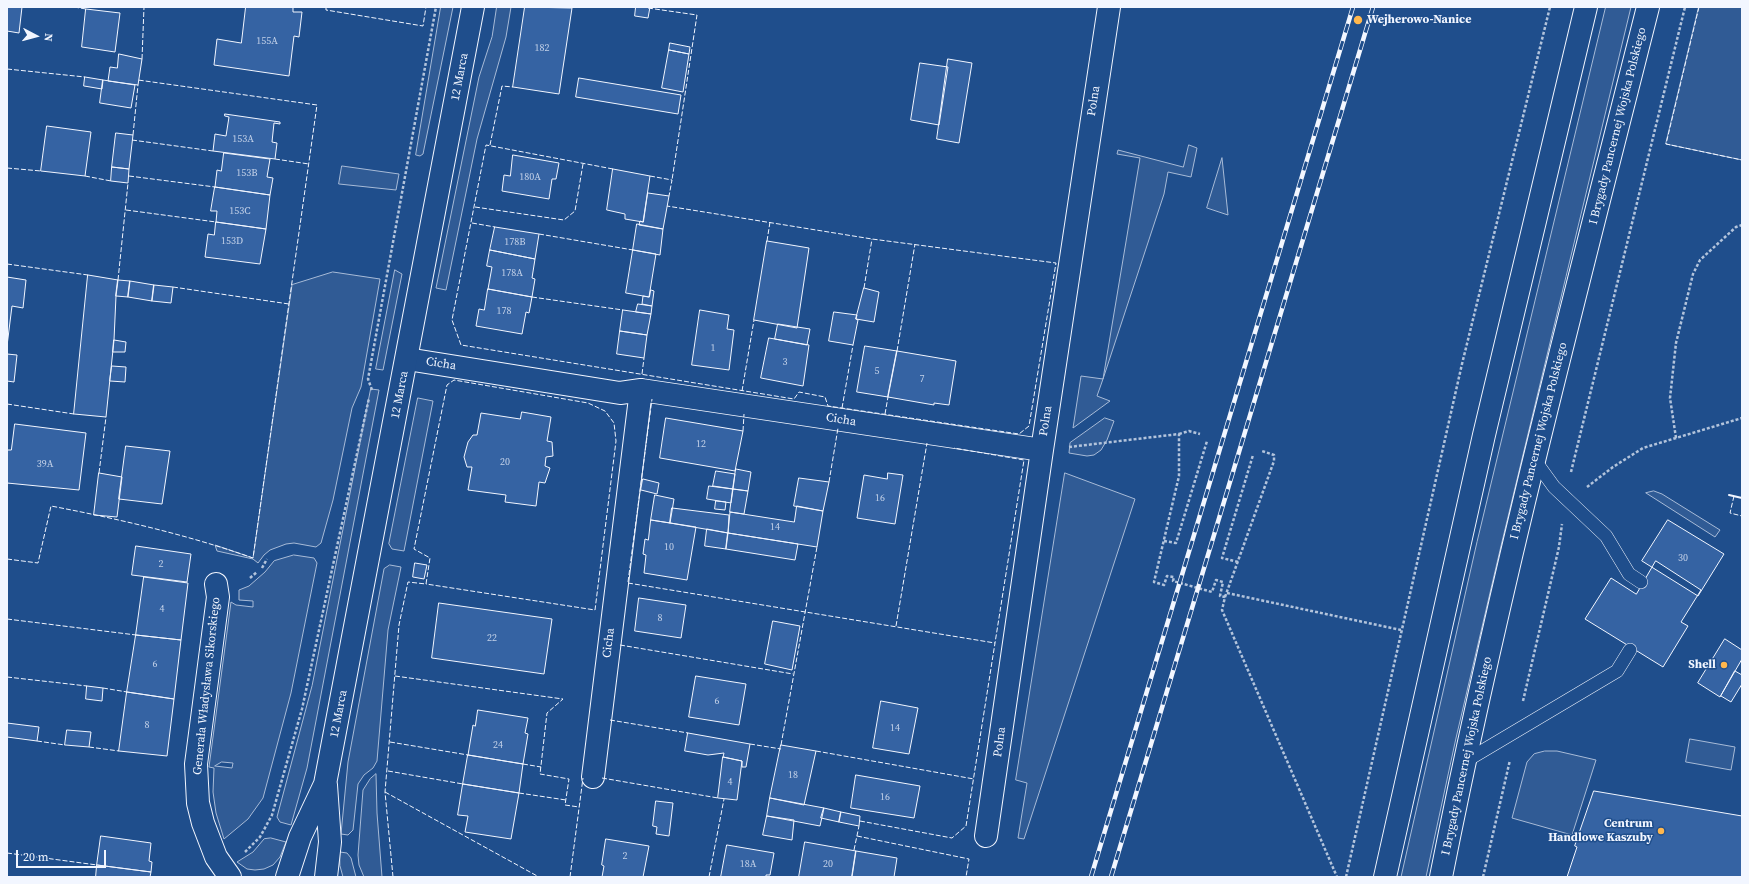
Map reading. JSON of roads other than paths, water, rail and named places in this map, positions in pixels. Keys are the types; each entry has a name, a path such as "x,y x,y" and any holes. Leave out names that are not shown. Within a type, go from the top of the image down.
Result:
{"street":[{"name":"12 Marca","path":"287,877 300,837 325,784 473,7"},
{"name":"Polna","path":"986,836 1042,450 1109,7"},
{"path":"1384,877 1484,435 1586,7"},
{"name":"I Brygady Pancernej Wojska Polskiego","path":"1441,877 1464,762 1533,458 1648,7"},
{"name":"Cicha","path":"407,359 620,393 640,390 1042,450"},
{"name":"Cicha","path":"593,777 640,390"},
{"name":"Generała Władysława Sikorskiego","path":"216,584 218,597 196,764 197,790 203,823 209,842 216,857 230,877"},
{"name":"12 Marca","path":"325,784 330,842 326,877"}],"lane":[{"path":"1533,458 1554,487 1566,494 1606,536 1629,574 1641,582"},
{"path":"1464,762 1617,671 1630,650"}],"railway":[{"path":"1091,877 1353,7"},
{"path":"1111,877 1373,7"}],"place":[{"name":"Wejherowo-Nanice","path":"1358,20"},
{"name":"Shell","path":"1724,665"},
{"name":"Centrum Handlowe Kaszuby","path":"1661,831"}]}
